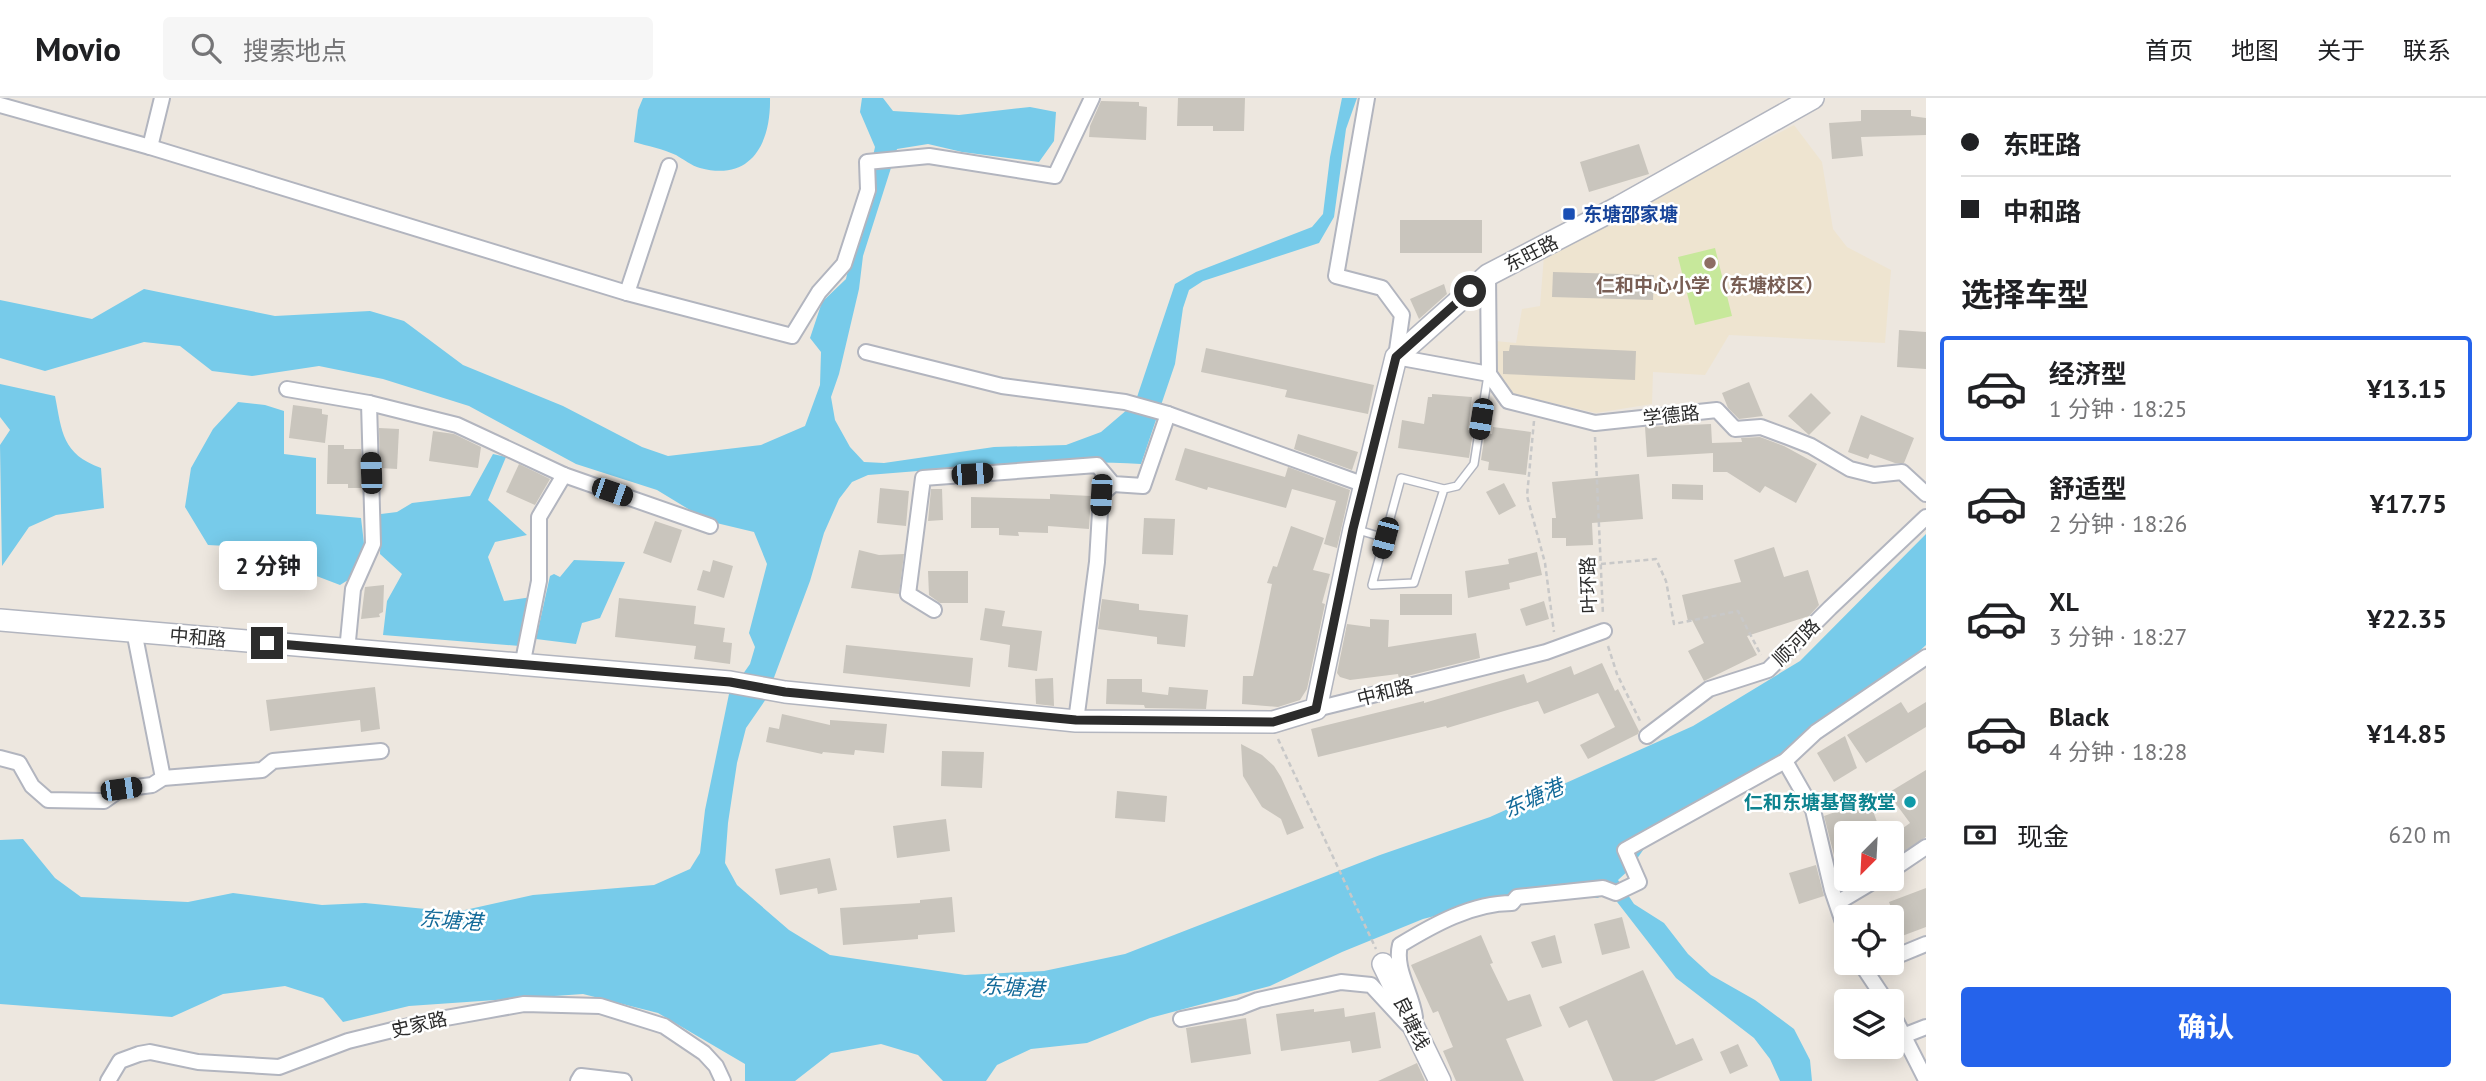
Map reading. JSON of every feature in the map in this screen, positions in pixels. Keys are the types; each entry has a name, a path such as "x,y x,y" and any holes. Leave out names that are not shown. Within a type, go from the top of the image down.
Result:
{"street":[{"path":"150,147 162,98"},
{"path":"0,106 150,147 627,293 792,336 818,292 844,264 868,190 867,162 929,156 1055,176 1092,98"},
{"path":"1316,709 1353,529 1396,357 1402,314 1382,288 1336,276 1367,98"},
{"name":"东旺路","path":"1396,357 1488,275 1619,207 1813,98"},
{"path":"627,293 669,166"},
{"path":"1396,357 1489,374 1488,275"},
{"path":"866,352 1002,386 1125,402 1168,414 1365,485"},
{"name":"学德路","path":"1489,374 1508,401 1595,423 1717,410 1735,429 1770,430 1811,446 1850,469 1874,475 1902,472 1926,494"},
{"path":"288,389 369,403 457,425 564,475 710,526"},
{"path":"347,651 353,589 373,544 369,403"},
{"path":"934,610 908,594 923,478 1097,465 1113,484 1143,486 1168,414"},
{"path":"522,666 539,581 539,517 564,475"},
{"path":"1076,720 1097,562 1101,495 1113,484"},
{"name":"顺河路","path":"1647,736 1709,689 1768,670 1926,517"},
{"name":"中和路","path":"0,620 730,682 785,692 1076,720 1273,722 1556,648 1604,631"},
{"path":"134,631 163,778"},
{"path":"1417,1036 1414,1005 1397,958 1400,945 1448,919 1496,903 1512,903 1517,897 1604,888 1616,893 1639,882 1625,850 1785,761 1816,732 1926,657"},
{"path":"0,758 19,763 32,786 48,800 104,801 121,789 152,785 163,778 262,770 273,761 381,751"},
{"path":"1785,761 1813,810 1837,903 1857,891"},
{"path":"1904,862 1926,847"},
{"path":"1904,953 1926,944"},
{"name":"良塘线","path":"1383,964 1440,1081"},
{"path":"1181,1019 1341,982 1371,985 1417,1036"},
{"name":"史家路","path":"108,1081 120,1061 139,1054 150,1052 198,1062 279,1067 362,1037 429,1021 524,1004 600,1006 664,1026 704,1053 716,1066 723,1081"},
{"path":"1904,1036 1926,1027"},
{"path":"1904,1038 1926,1080"},
{"path":"578,1081 581,1076 594,1076 624,1081"}],"lane":[{"path":"1444,489 1414,583 1372,585 1401,478 1444,489 1457,486 1474,464 1489,374"},
{"path":"1353,529 1385,538"}],"path":[{"path":"1535,407 1527,496 1545,563 1556,648"},
{"name":"叶环路","path":"1595,423 1604,631 1617,674 1647,736"},
{"path":"1601,565 1656,559 1666,581 1674,625 1738,611 1768,670"},
{"path":"1273,722 1278,740 1383,964"}],"shaded area":[{"name":"仁和中心小学（东塘校区）","path":"1794,125 1822,162 1833,229 1847,247 1891,270 1885,343 1729,335 1705,375 1653,372 1652,404 1596,413 1509,393 1498,380 1495,341 1516,343 1522,309 1540,306 1544,256"}],"green space":[{"path":"1715,248 1732,316 1695,325 1678,257"}],"water":[{"path":"643,98 770,98 767,129 755,155 745,164 718,171 700,168 671,153 634,142 638,110"},
{"name":"东塘港","path":"862,98 883,98 893,111 959,115 1030,107 1056,112 1054,141 1039,162 962,152 928,144 897,149 863,256 859,289 831,397 835,420 850,447 864,462 884,463 994,447 1066,445 1101,432 1135,403 1175,284 1196,272 1312,227 1323,214 1330,157 1342,98 1357,98 1346,129 1334,217 1319,243 1203,281 1189,290 1183,308 1175,364 1141,464 1004,465 868,475 852,482 839,499 824,533 810,581 766,699 746,728 737,763 725,863 737,885 789,930 830,955 965,975 1044,971 1125,954 1380,855 1490,817 1693,726 1800,661 1926,534 1926,645 1844,720 1652,837 1630,869 1618,880 1634,904 1664,923 1688,954 1711,975 1755,1000 1794,1029 1810,1060 1812,1081 1780,1081 1770,1059 1754,1038 1676,978 1607,889 1598,898 1509,897 1423,919 1342,952 1270,986 1150,1018 1087,1043 1031,1049 997,1065 986,1081 943,1081 918,1055 881,1044 831,1053 795,1081 745,1081 745,1064 658,1013 583,994 409,1006 343,1022 323,998 285,986 223,994 172,1017 0,1004 0,840 23,839 55,878 81,897 188,902 233,893 322,905 365,903 456,912 533,895 654,885 690,869 700,853 705,810 729,694 750,664 755,647 749,633 767,564 754,532 708,521 657,490 576,464 469,406 383,379 319,366 252,376 212,371 180,346 144,342 45,371 0,358 0,300 92,319 144,289 275,316 370,311 404,321 463,365 563,406 642,447 668,456 761,445 805,426 820,385 821,352 810,338 822,302 846,279 875,147 860,112"},
{"path":"0,384 55,396 62,431 71,449 78,456 101,468 104,508 56,515 29,527 2,566 0,445 10,430 0,417"},
{"path":"238,402 265,405 284,411 284,454 316,458 316,514 361,518 365,552 356,575 340,585 306,572 303,563 270,559 270,549 251,544 241,550 208,545 185,507 191,468 213,429"},
{"path":"493,454 506,457 488,500 527,535 495,542 488,557 504,601 532,597 520,646 383,635 387,601 402,574 380,554 381,514 397,512 412,503 470,496"},
{"path":"574,560 625,562 600,618 582,623 576,644 536,639 550,576 554,574 560,577"}],"building":[{"path":"1178,98 1245,98 1244,131 1213,131 1213,126 1177,126"},
{"path":"1101,101 1139,102 1139,106 1147,107 1146,140 1089,137 1090,126"},
{"path":"1861,110 1911,110 1911,116 1926,118 1926,135 1861,137 1863,156 1832,159 1829,123 1861,121"},
{"path":"1639,144 1649,174 1589,192 1580,162"},
{"path":"1400,220 1482,220 1482,253 1400,253"},
{"path":"1553,272 1654,275 1653,300 1552,297"},
{"path":"1444,284 1447,294 1419,319 1410,299"},
{"path":"1899,330 1926,332 1926,369 1897,367"},
{"path":"1510,345 1636,351 1635,380 1503,374 1503,351 1509,351"},
{"path":"1206,348 1374,385 1368,414 1285,397 1287,390 1201,372"},
{"path":"1749,382 1763,416 1739,419 1728,408 1722,393"},
{"path":"1811,393 1831,413 1809,435 1788,416"},
{"path":"1432,394 1472,397 1468,430 1473,431 1469,458 1398,448 1402,420 1424,424 1428,397 1432,397"},
{"path":"293,405 322,409 322,414 328,415 325,443 289,438"},
{"path":"1861,415 1914,438 1904,463 1895,463 1870,454 1868,459 1848,452"},
{"path":"1711,424 1712,443 1742,442 1741,438 1760,437 1784,446 1817,464 1796,503 1765,486 1760,493 1727,472 1713,472 1713,453 1647,457 1645,427"},
{"path":"1493,427 1531,432 1526,475 1488,470 1489,462 1481,460 1485,433 1492,434"},
{"path":"379,428 399,429 397,469 380,468"},
{"path":"433,431 454,434 481,447 478,468 429,461"},
{"path":"1298,434 1358,452 1352,470 1294,449"},
{"path":"328,445 361,449 362,488 348,488 348,484 327,484"},
{"path":"1185,448 1285,477 1288,467 1350,490 1337,548 1324,544 1336,501 1292,489 1286,508 1175,480"},
{"path":"519,464 550,479 535,505 506,492"},
{"path":"1639,474 1643,519 1592,523 1593,545 1566,546 1566,538 1552,538 1552,518 1556,518 1552,482"},
{"path":"1504,483 1516,506 1499,515 1486,492"},
{"path":"1672,484 1703,485 1703,500 1672,499"},
{"path":"880,488 909,491 906,526 877,523"},
{"path":"931,489 942,489 943,520 928,521"},
{"path":"1050,494 1091,496 1089,529 1048,526 1048,533 1018,532 1019,536 999,535 999,528 971,528 971,497 1050,499"},
{"path":"1144,518 1175,519 1173,555 1142,554"},
{"path":"655,521 682,530 671,563 643,553"},
{"path":"1291,526 1324,538 1313,570 1330,574 1322,603 1325,604 1307,689 1300,700 1278,707 1242,704 1243,676 1253,676 1272,584 1267,583 1273,566 1277,567"},
{"path":"1774,547 1784,577 1808,570 1819,605 1809,616 1747,636 1757,655 1704,681 1688,651 1704,643 1692,620 1688,621 1682,595 1741,582 1734,560"},
{"path":"859,550 879,555 904,554 899,594 851,588"},
{"path":"1537,552 1542,575 1509,583 1510,589 1468,598 1465,571 1509,564 1508,559"},
{"path":"713,560 733,566 724,598 697,590 703,570 710,572"},
{"path":"928,571 968,571 968,603 940,603 929,595"},
{"path":"384,585 383,612 379,614 380,617 361,619 365,587"},
{"path":"1400,594 1452,594 1452,615 1400,615"},
{"path":"619,598 696,606 694,624 725,628 723,642 732,643 730,664 694,659 696,646 615,637"},
{"path":"1102,599 1139,604 1139,610 1188,615 1185,647 1157,644 1157,637 1098,629"},
{"path":"1544,601 1549,619 1526,626 1520,609"},
{"path":"985,608 1005,611 1002,626 1042,631 1037,671 1008,667 1010,645 980,640"},
{"path":"1370,619 1389,620 1388,647 1476,633 1480,658 1399,678 1398,674 1350,680 1340,677 1337,673 1347,624 1370,627"},
{"path":"846,645 973,658 970,687 843,673"},
{"path":"1602,663 1639,731 1638,734 1588,759 1580,745 1615,727 1598,693 1544,714 1538,701 1447,728 1446,726 1318,757 1311,729 1424,703 1524,674 1527,683 1571,666 1574,675"},
{"path":"1053,678 1054,706 1036,704 1035,679"},
{"path":"1107,679 1142,679 1142,692 1168,695 1169,687 1208,690 1206,709 1106,704"},
{"path":"375,687 380,729 361,732 360,720 270,731 266,700"},
{"path":"1901,702 1908,713 1926,702 1926,727 1866,763 1847,735"},
{"path":"782,714 830,725 830,720 887,724 884,753 855,750 854,755 822,754 766,742 769,727 779,729"},
{"path":"1845,736 1857,768 1834,782 1817,753"},
{"path":"1241,744 1262,755 1274,766 1304,828 1287,835 1281,819 1262,807 1243,776"},
{"path":"942,751 984,752 982,788 941,786"},
{"name":"仁和东塘基督教堂","path":"1926,770 1926,837 1904,851 1904,827 1910,823 1888,793"},
{"path":"1117,791 1167,796 1165,822 1115,818"},
{"path":"1869,800 1877,821 1834,821 1834,855 1824,816"},
{"path":"946,819 950,851 897,858 893,826"},
{"path":"830,858 837,890 818,894 817,888 780,895 775,869"},
{"path":"1816,865 1824,896 1799,904 1789,873"},
{"path":"1926,888 1926,927 1904,935 1904,905 1890,905 1889,902"},
{"path":"952,897 955,932 918,935 918,939 843,945 840,908 920,903 920,900"},
{"path":"1622,917 1630,948 1602,955 1594,924"},
{"path":"1481,935 1493,963 1490,964 1508,1001 1530,994 1542,1026 1506,1039 1524,1081 1456,1081 1443,1051 1453,1047 1438,1011 1433,1013 1411,965"},
{"path":"1555,935 1562,963 1542,968 1531,942"},
{"path":"1643,970 1676,1045 1693,1038 1703,1060 1654,1081 1613,1081 1587,1020 1569,1028 1559,1007"},
{"path":"1344,1008 1345,1017 1375,1012 1381,1048 1352,1053 1350,1041 1281,1051 1276,1014"},
{"path":"1246,1018 1251,1054 1191,1063 1186,1028"},
{"path":"1738,1044 1748,1066 1730,1074 1720,1052"},
{"path":"1417,1063 1425,1081 1378,1081"}],"place":[{"name":"东塘邵家塘","path":"1569,214"},
{"name":"仁和中心小学（东塘校区）","path":"1710,263"},
{"name":"仁和东塘基督教堂","path":"1910,802"}],"route":[{"path":"267,643 730,682 785,692 1076,720 1273,722 1316,709 1353,529 1396,357 1470,291"}]}
